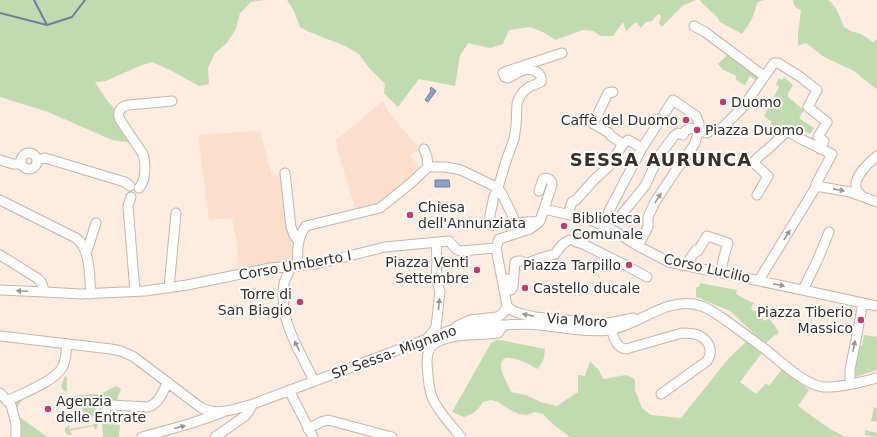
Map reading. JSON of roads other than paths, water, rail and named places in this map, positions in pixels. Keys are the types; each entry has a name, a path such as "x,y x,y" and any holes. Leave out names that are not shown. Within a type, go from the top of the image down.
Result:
{"street":[{"path":"694,26 705,32 764,76"},
{"path":"540,221 490,225 490,215 494,196 514,139 517,104 519,98 529,87 541,82 542,79 537,72 532,69 527,69 508,78 505,78 503,73 562,53"},
{"path":"622,214 645,186 659,156 674,136 678,133 683,135 689,128 707,133 713,129 719,131 743,107 774,63 778,63 799,76 817,90 808,107 827,122 818,137 824,141 820,149"},
{"path":"613,92 608,93 590,122 609,133 610,136 623,144"},
{"path":"131,197 134,198 138,196 140,193 139,188 143,184 144,158 143,154 120,120 118,112 124,106 172,100"},
{"path":"603,226 611,206 642,148 673,100 698,118 699,130 692,148 655,202 648,217 648,227 638,246"},
{"path":"757,195 768,176 753,162 787,131 832,154 816,186 759,280"},
{"path":"568,214 572,202 576,200 609,166 623,144 628,140 642,148"},
{"path":"424,149 428,167"},
{"path":"0,160 13,164 21,164 27,169 32,169 38,164 38,160 36,156 28,152 23,155 21,164"},
{"path":"861,195 857,191 856,183 868,163 877,156"},
{"path":"38,160 45,158 125,182 130,186 135,185 139,188"},
{"path":"314,381 287,324 283,300 285,278 294,266 299,242 306,226 380,208 428,167 446,167 462,170 498,188 516,223"},
{"path":"285,173 291,227 299,242"},
{"path":"454,329 470,320 494,318 501,316 504,312 507,306 496,248 499,239 530,229 536,226 540,221 552,185 550,179 543,179 539,191"},
{"path":"130,186 127,193 131,197"},
{"path":"816,186 861,195 877,202"},
{"path":"131,197 128,206 135,291"},
{"path":"0,200 80,241 87,254 91,294"},
{"name":"Corso Lucilio","path":"544,209 588,219 603,226 615,227 638,246 666,261 877,306"},
{"path":"169,288 176,213"},
{"path":"86,251 96,223"},
{"path":"803,290 829,232"},
{"path":"688,266 694,252 696,250 698,251 707,236 728,243 721,272"},
{"name":"Corso Umberto I","path":"0,290 76,294 135,291 196,284 264,270 308,265 386,247 449,241 456,249 460,251 496,248"},
{"path":"499,264 503,264 505,266 508,289 511,290 513,287 515,262 532,262 555,254 562,244 567,241 576,242 627,266 646,277"},
{"path":"426,340 436,327 440,292 436,278 436,242"},
{"path":"0,255 37,278 41,282 45,292"},
{"path":"851,384 850,370 862,303"},
{"name":"SP Sessa- Mignano","path":"0,336 115,350 128,354 203,409 213,412 225,411 253,404 454,329 531,324 591,331 612,330 623,327 664,308 679,304 694,304 718,314 798,375 816,386 827,387 851,384 877,378"},
{"name":"Via Moro","path":"507,306 514,311 527,315 596,323 609,323 650,314"},
{"path":"461,437 447,420 432,397 428,381 429,350 434,344 453,337 470,334 498,333 501,329 501,325"},
{"path":"612,330 615,340 622,349 682,333 698,335 707,341 711,352 707,361 661,394"},
{"path":"7,401 49,380 59,372 65,361 67,344"},
{"path":"105,411 108,406 112,405 152,406 168,382"},
{"path":"289,390 311,433 321,422 328,420 392,437"},
{"path":"0,393 11,405 16,424 16,437"},
{"path":"215,437 245,416 253,404"},
{"path":"142,437 189,424 225,411"}],"water":[{"path":"431,87 436,91 428,102 425,100 431,91"},
{"path":"435,180 449,180 450,187 435,187"}],"waterway":[{"path":"34,0 47,25"},
{"path":"0,13 47,25 72,17 85,0"}],"tunnel":[{"path":"617,223 622,214"}],"place":[{"name":"Duomo","path":"723,102"},
{"name":"Caffè del Duomo","path":"686,120"},
{"name":"Piazza Duomo","path":"697,130"},
{"name":"Chiesa dell'Annunziata","path":"410,215"},
{"name":"Biblioteca Comunale","path":"564,226"},
{"name":"Piazza Tarpillo","path":"629,265"},
{"name":"Piazza Venti Settembre","path":"477,270"},
{"name":"Castello ducale","path":"525,288"},
{"name":"Torre di San Biagio","path":"300,302"},
{"name":"Piazza Tiberio Massico","path":"861,320"},
{"name":"Agenzia delle Entrate","path":"48,409"}],"district":[{"name":"SESSA AURUNCA","path":"661,160"}]}
